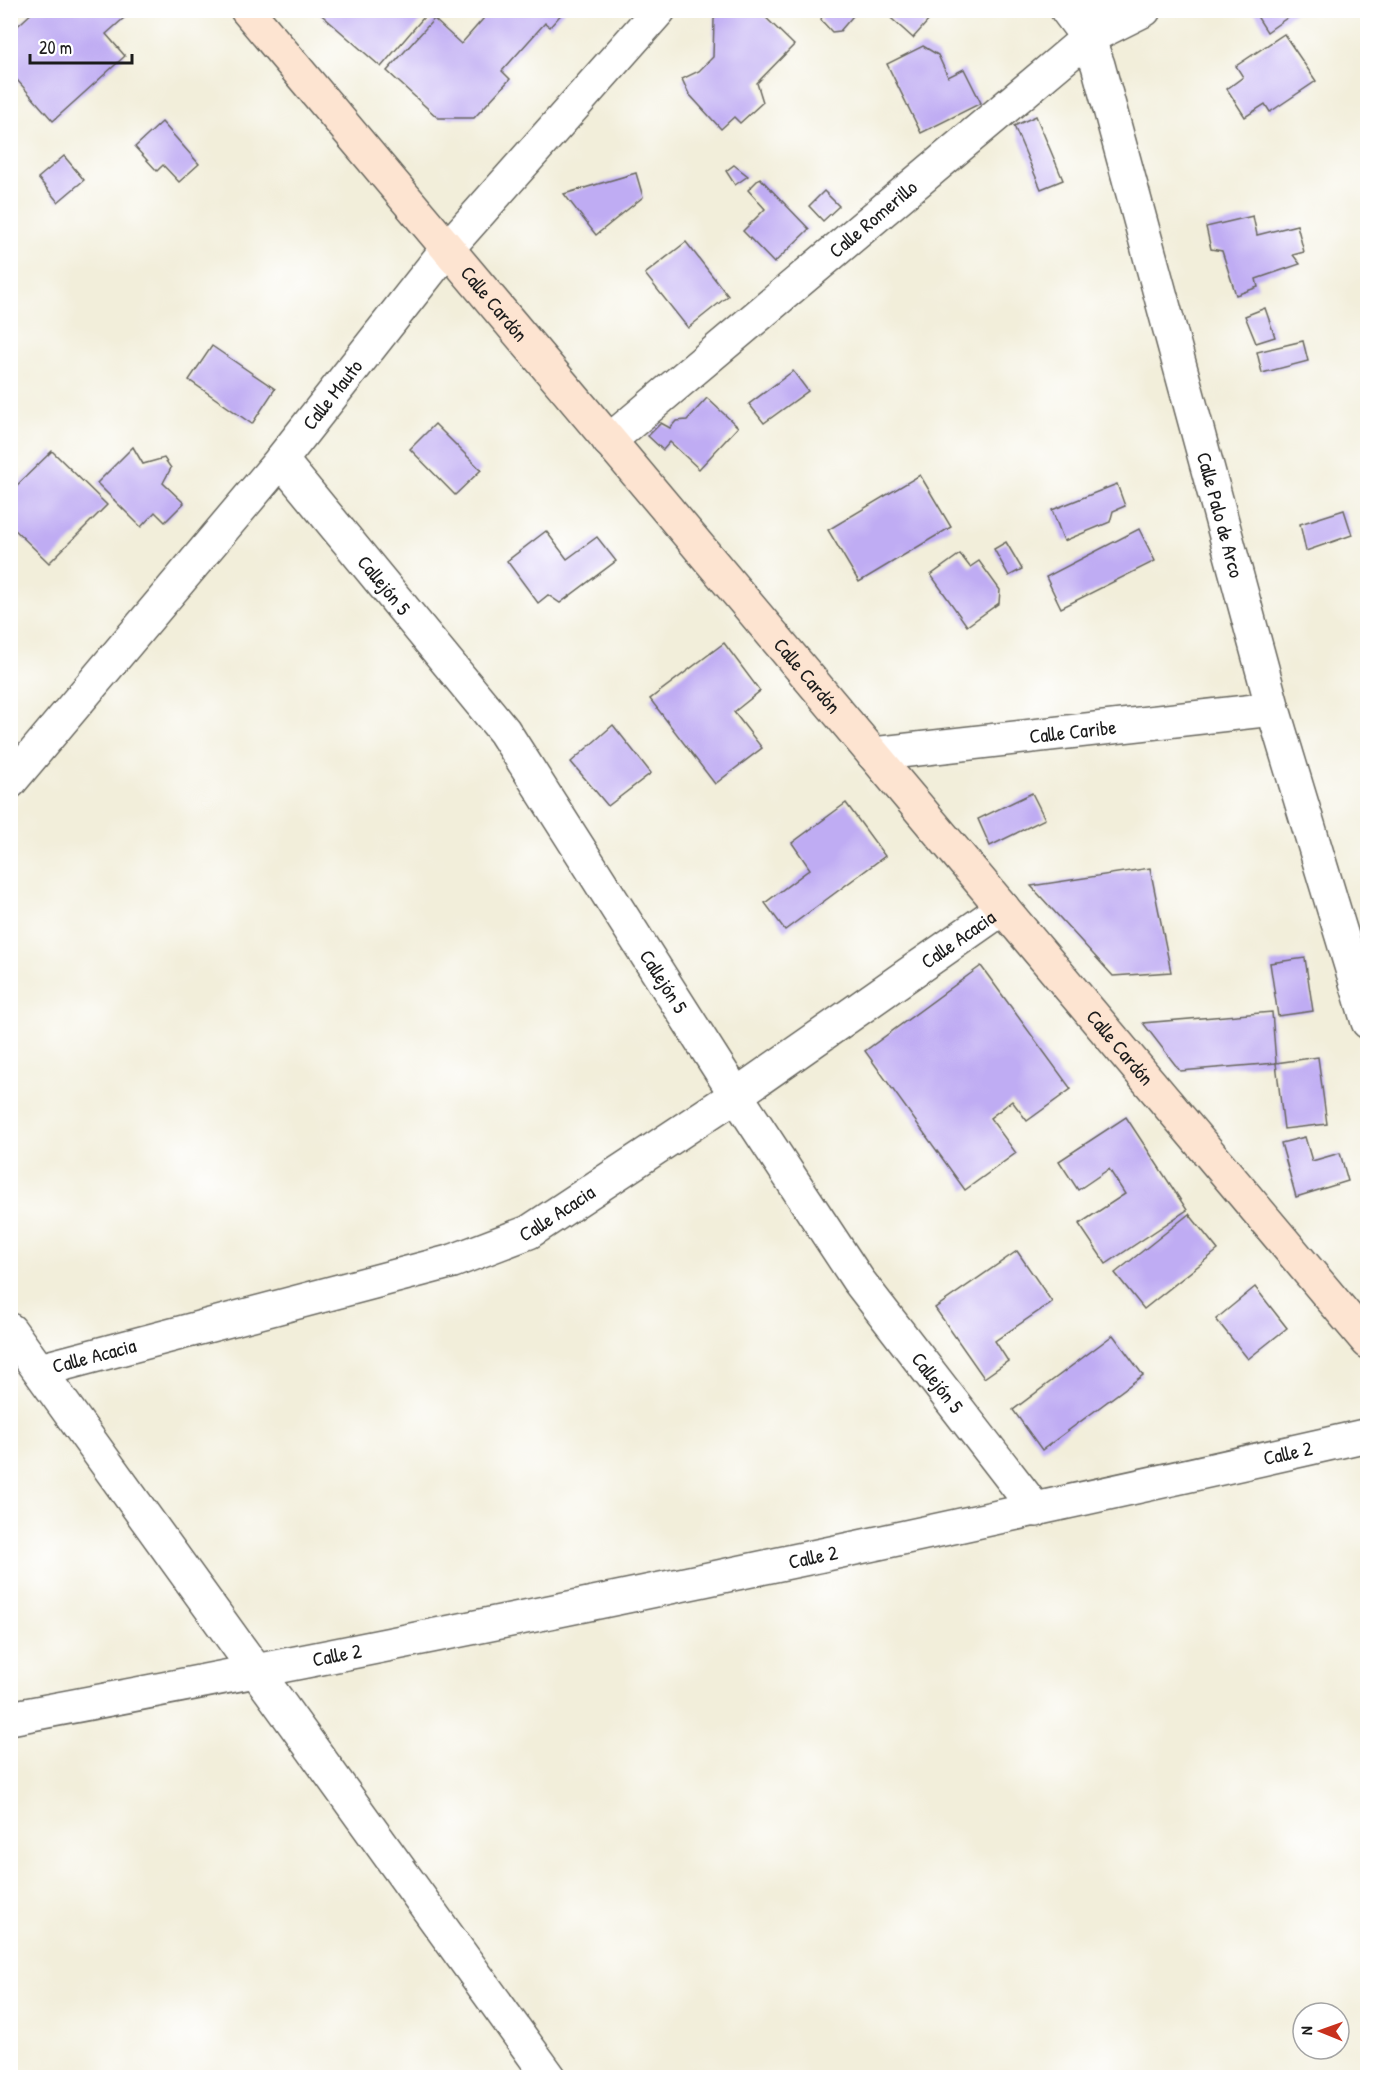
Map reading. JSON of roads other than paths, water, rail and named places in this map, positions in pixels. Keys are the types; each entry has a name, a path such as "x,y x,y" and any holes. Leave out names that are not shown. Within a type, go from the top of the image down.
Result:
{"main road":[{"name":"Calle Cardón","path":"247,10 1368,1342"}],"street":[{"name":"Calle Mauto","path":"10,782 281,460 447,249 660,10"},
{"name":"Calle Palo de Arco","path":"1066,10 1088,38 1273,709 1368,1022"},
{"name":"Calle Romerillo","path":"609,441 1088,38 1144,10"},
{"name":"Callejón 5","path":"281,460 504,731 736,1095 858,1280 1036,1510"},
{"name":"Calle Caribe","path":"873,754 1273,709"},
{"name":"Calle Acacia","path":"40,1370 453,1261 529,1232 736,1095 1003,908"},
{"path":"10,1330 550,2078"},
{"name":"Calle 2","path":"10,1718 256,1672 1036,1510 1368,1435"}]}
